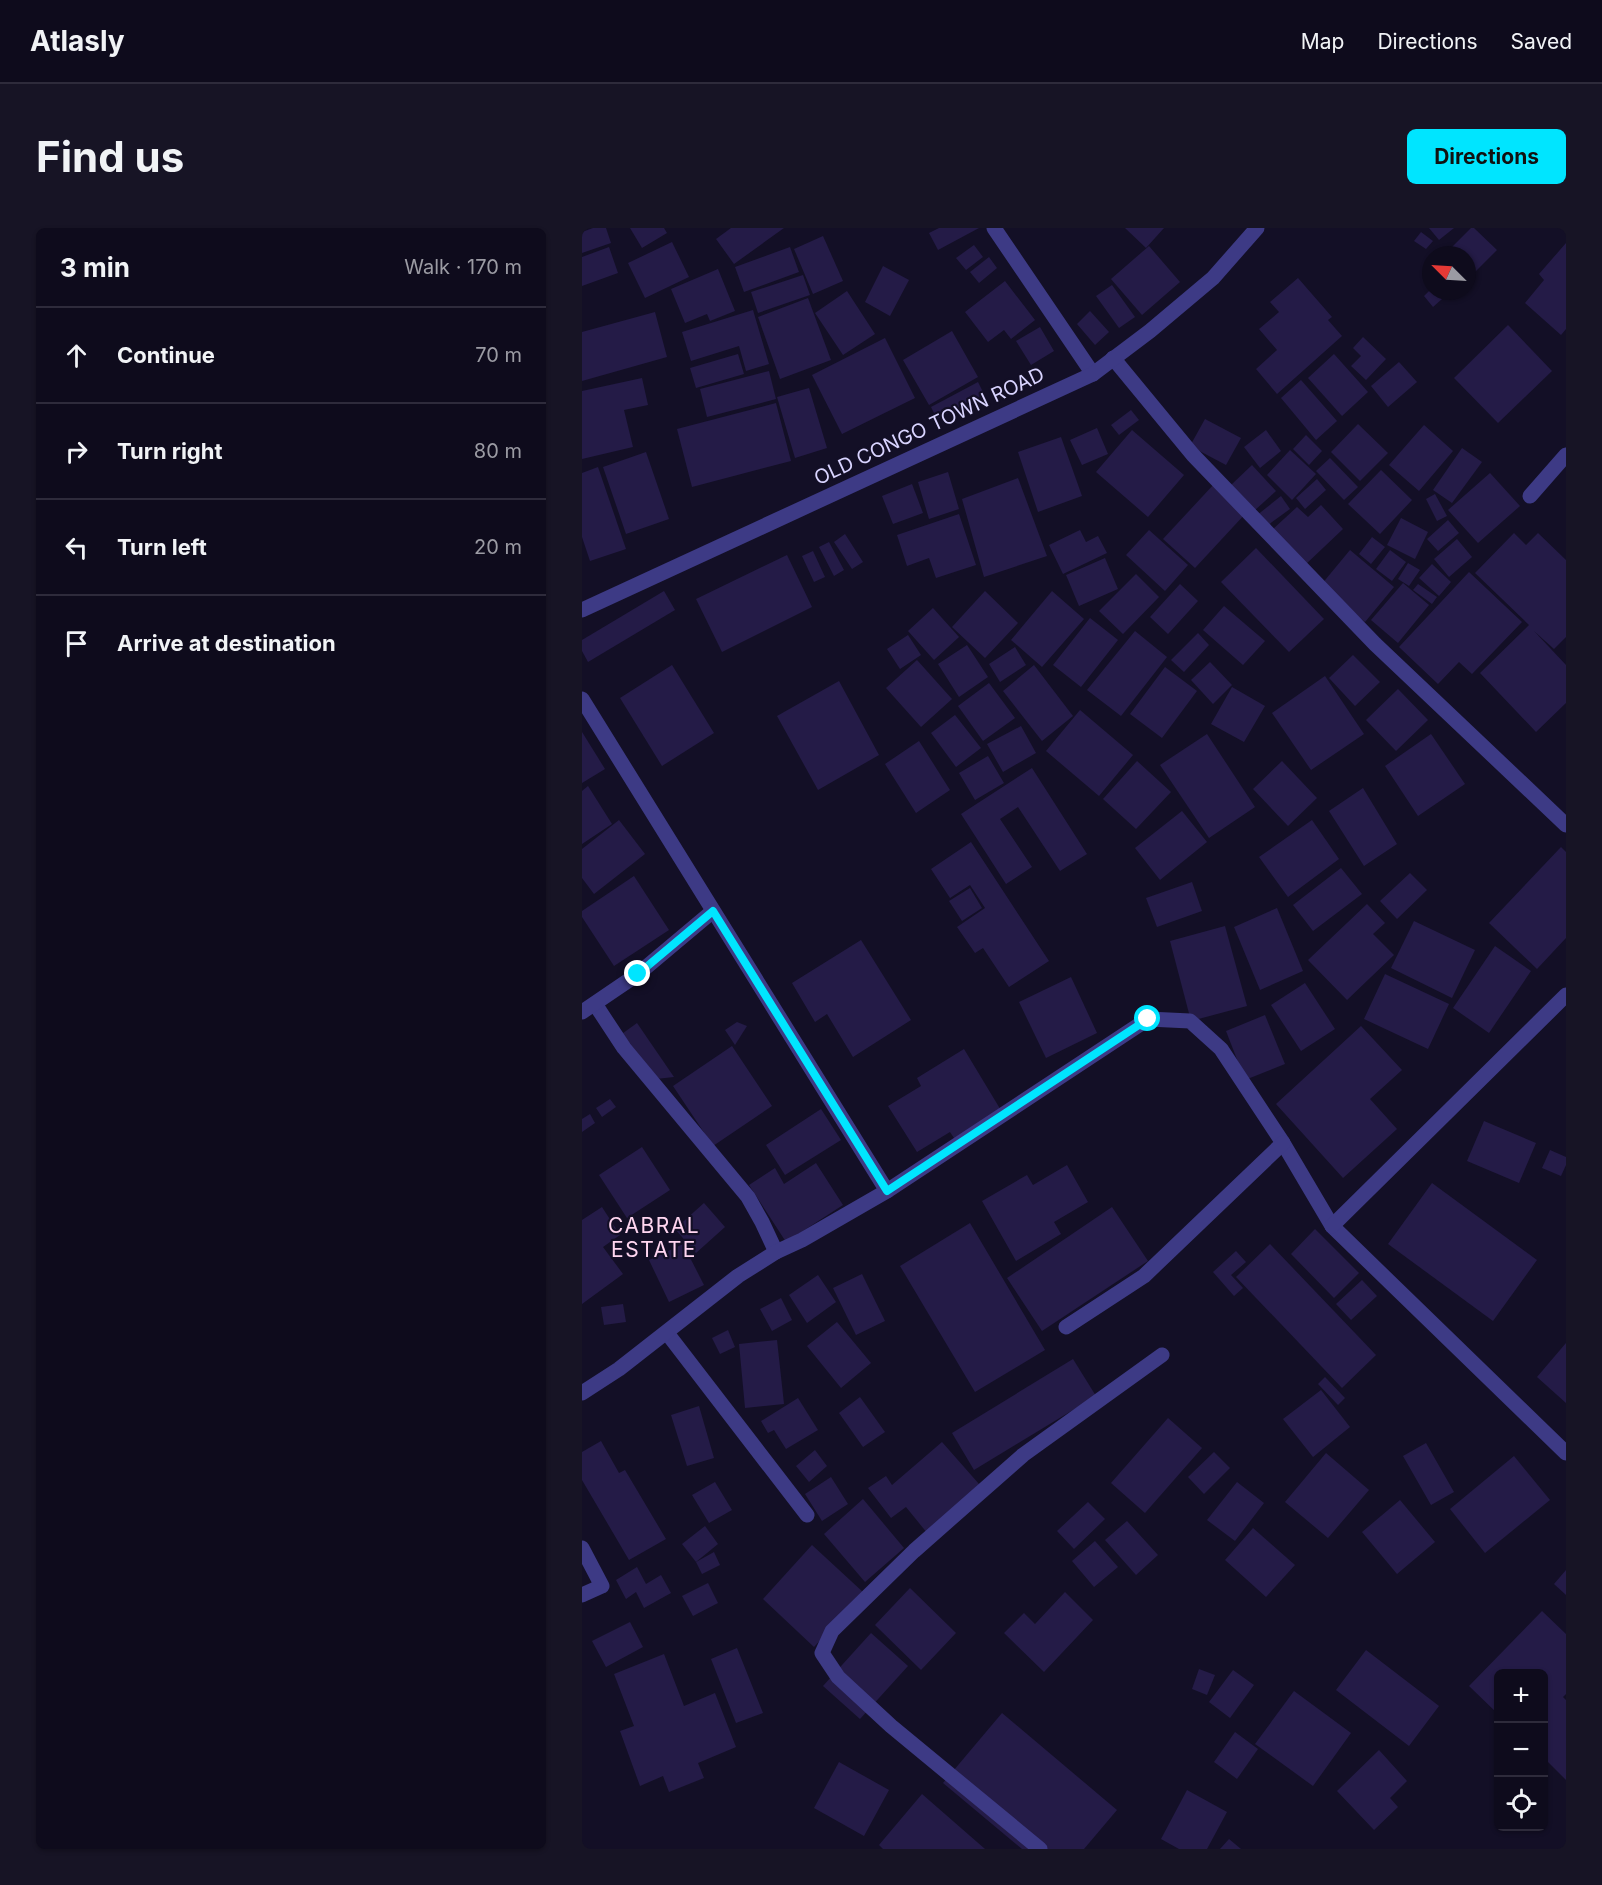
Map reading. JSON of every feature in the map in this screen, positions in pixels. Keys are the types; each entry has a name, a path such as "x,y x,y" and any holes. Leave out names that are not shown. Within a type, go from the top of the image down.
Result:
{"street":[{"path":"994,228 1093,374"},
{"name":"OLD CONGO TOWN ROAD","path":"582,610 1093,374 1150,331 1213,278 1257,228"},
{"path":"1113,358 1193,455 1375,644 1566,825"},
{"path":"1530,496 1566,455"},
{"path":"582,699 887,1191"},
{"path":"713,911 638,974 588,1008 748,1197 776,1252"},
{"path":"1332,1226 1566,995"},
{"path":"582,1393 667,1333 738,1276 776,1252 802,1240 887,1191 1148,1019 1190,1021 1221,1049 1332,1226 1566,1453"},
{"path":"1066,1327 1144,1276 1282,1143"},
{"path":"667,1333 807,1515"},
{"path":"1040,1849 891,1726 838,1677 822,1653 832,1631 914,1551 1023,1455 1162,1355"},
{"path":"582,1548 602,1586 582,1595"}],"building":[{"path":"593,228 606,228 611,243 582,253 582,232"},
{"path":"630,228 664,228 667,233 642,248"},
{"path":"731,228 784,228 734,264 716,239"},
{"path":"939,228 979,228 938,250 929,233"},
{"path":"1125,228 1164,228 1146,248"},
{"path":"1429,228 1454,228 1439,240"},
{"path":"1471,228 1474,228 1497,250 1476,271 1476,246 1453,246"},
{"path":"1421,232 1433,241 1429,246 1422,246 1414,241"},
{"path":"823,236 843,281 813,294 794,249"},
{"path":"672,242 689,277 645,298 628,263"},
{"path":"1566,243 1566,329 1561,335 1525,303 1544,280 1539,274"},
{"path":"974,245 983,257 966,270 956,258"},
{"path":"1149,246 1180,282 1142,315 1111,279"},
{"path":"609,247 618,273 582,286 582,257"},
{"path":"790,247 799,272 744,292 735,267"},
{"path":"989,257 997,268 979,283 970,272"},
{"path":"883,266 909,280 890,316 865,302"},
{"path":"718,269 735,311 710,321 707,314 685,323 671,289"},
{"path":"803,275 810,295 758,313 751,292"},
{"path":"1298,278 1332,317 1328,320 1342,336 1277,394 1256,369 1277,350 1259,329 1279,312 1270,302"},
{"path":"1005,281 1035,320 1011,339 1004,330 988,342 965,312"},
{"path":"1112,285 1135,317 1119,328 1096,296"},
{"path":"847,291 875,334 843,355 815,313"},
{"path":"808,298 831,360 780,379 758,317"},
{"path":"1427,300 1441,300 1433,307"},
{"path":"753,310 769,364 746,371 739,346 691,361 682,332"},
{"path":"1090,311 1109,332 1095,345 1077,324"},
{"path":"655,312 667,357 582,381 582,332"},
{"path":"1508,325 1552,371 1498,423 1454,378"},
{"path":"1040,327 1054,351 1031,365 1016,341"},
{"path":"952,331 978,377 929,405 903,360"},
{"path":"1363,337 1386,359 1366,380 1351,366 1361,356 1353,348"},
{"path":"885,338 915,398 842,434 812,375"},
{"path":"738,354 744,374 696,388 690,368"},
{"path":"1334,354 1368,392 1342,416 1308,378"},
{"path":"1399,362 1417,382 1388,407 1371,386"},
{"path":"769,371 776,399 707,417 700,389"},
{"path":"642,378 648,405 624,410 633,447 582,459 582,391"},
{"path":"1301,380 1337,421 1316,440 1281,398"},
{"path":"978,382 984,394 937,419 931,407"},
{"path":"809,388 827,448 795,458 777,397"},
{"path":"776,403 791,461 692,487 677,429"},
{"path":"1131,410 1139,420 1119,435 1111,425"},
{"path":"1205,419 1241,438 1226,465 1190,446"},
{"path":"1358,424 1388,453 1360,481 1331,452"},
{"path":"1424,425 1453,451 1419,491 1389,465"},
{"path":"1097,428 1108,454 1082,465 1070,440"},
{"path":"1132,430 1184,475 1148,517 1096,472"},
{"path":"1266,430 1281,451 1260,468 1244,447"},
{"path":"1306,435 1322,451 1309,465 1293,449"},
{"path":"1061,437 1082,496 1038,512 1018,452"},
{"path":"1462,448 1482,462 1452,503 1433,490"},
{"path":"1290,450 1316,474 1292,500 1267,475"},
{"path":"646,452 669,519 626,534 603,467"},
{"path":"1330,458 1358,487 1344,500 1316,471"},
{"path":"1252,465 1276,491 1254,511 1231,485"},
{"path":"598,467 626,549 590,561 582,537 582,473"},
{"path":"1381,470 1412,500 1380,534 1348,504"},
{"path":"948,472 959,509 929,519 918,482"},
{"path":"1490,473 1520,506 1478,543 1448,510"},
{"path":"1018,478 1047,556 984,577 962,499"},
{"path":"1317,479 1326,490 1305,509 1296,498"},
{"path":"1215,483 1246,513 1195,568 1163,539"},
{"path":"912,484 923,513 893,524 882,496"},
{"path":"1435,494 1447,516 1437,521 1426,499"},
{"path":"1281,496 1290,509 1264,528 1256,516"},
{"path":"1321,505 1343,529 1305,565 1272,530 1297,507 1308,517"},
{"path":"959,514 976,565 936,578 929,558 907,566 897,535"},
{"path":"1401,518 1428,532 1415,559 1387,545"},
{"path":"1448,520 1459,533 1438,551 1427,539"},
{"path":"1080,530 1086,542 1098,536 1107,553 1063,574 1049,545"},
{"path":"1149,530 1188,565 1165,591 1126,555"},
{"path":"1514,533 1526,545 1538,533 1566,560 1566,637 1554,649 1534,631 1566,665 1566,703 1536,732 1480,673 1529,625 1475,573"},
{"path":"845,534 863,562 852,569 834,542"},
{"path":"1372,537 1385,547 1371,564 1359,554"},
{"path":"1457,539 1472,557 1449,577 1434,559"},
{"path":"829,542 844,570 834,576 819,547"},
{"path":"1256,548 1324,619 1289,652 1221,582"},
{"path":"1350,550 1394,587 1365,622 1321,585"},
{"path":"1390,550 1406,562 1392,581 1376,569"},
{"path":"813,551 825,577 814,582 802,556"},
{"path":"787,555 812,607 722,652 696,599"},
{"path":"1105,558 1118,589 1079,606 1066,575"},
{"path":"1408,563 1420,570 1409,586 1398,579"},
{"path":"1432,564 1451,582 1439,596 1419,578"},
{"path":"1469,572 1522,622 1472,674 1459,662 1438,684 1399,647"},
{"path":"1136,574 1159,597 1123,634 1099,611"},
{"path":"1403,583 1429,605 1398,643 1371,620"},
{"path":"1180,584 1198,601 1168,634 1150,617"},
{"path":"1418,584 1437,597 1432,604 1413,590"},
{"path":"664,591 675,610 588,662 582,651 582,640"},
{"path":"985,591 1018,623 985,658 952,627"},
{"path":"1052,591 1084,619 1042,667 1011,640"},
{"path":"1224,606 1265,641 1243,665 1203,630"},
{"path":"933,608 959,637 934,660 908,631"},
{"path":"1090,618 1118,640 1081,687 1053,665"},
{"path":"1135,631 1167,657 1121,716 1087,690"},
{"path":"1198,633 1209,645 1184,672 1171,660"},
{"path":"908,635 921,655 900,669 887,649"},
{"path":"967,645 988,677 959,697 938,664"},
{"path":"1015,647 1026,665 1000,682 989,664"},
{"path":"1353,655 1380,682 1355,706 1329,678"},
{"path":"917,660 952,699 921,727 886,688"},
{"path":"1210,662 1232,685 1213,704 1191,680"},
{"path":"672,665 714,733 662,766 620,698"},
{"path":"1034,665 1073,716 1042,741 1003,691"},
{"path":"1165,667 1197,691 1162,738 1130,714"},
{"path":"1325,676 1364,734 1311,770 1272,713"},
{"path":"839,681 879,755 818,790 777,716"},
{"path":"989,683 1015,718 983,741 958,706"},
{"path":"1232,687 1265,706 1244,742 1211,724"},
{"path":"1398,689 1428,720 1396,751 1366,720"},
{"path":"1080,710 1133,755 1099,796 1046,751"},
{"path":"955,715 981,748 956,767 931,733"},
{"path":"1021,726 1036,753 1003,772 987,744"},
{"path":"582,732 605,769 582,783"},
{"path":"1207,734 1255,807 1209,838 1160,765"},
{"path":"1431,734 1465,784 1418,816 1385,766"},
{"path":"919,741 950,790 916,813 885,764"},
{"path":"988,756 1004,783 975,800 959,773"},
{"path":"1137,761 1171,792 1136,829 1103,799"},
{"path":"1282,761 1317,798 1288,826 1253,789"},
{"path":"1032,768 1087,854 1060,871 1018,807 1000,819 1032,867 1006,884 961,814"},
{"path":"588,786 612,824 582,844 582,791"},
{"path":"1363,788 1397,844 1364,866 1329,811"},
{"path":"1182,811 1207,842 1160,880 1135,848"},
{"path":"619,820 645,854 594,894 582,878 582,849"},
{"path":"1312,820 1339,859 1288,897 1259,857"},
{"path":"971,842 1049,961 1009,987 983,948 975,953 957,927 985,908 970,885 950,898 931,869"},
{"path":"1561,847 1566,852 1566,938 1537,969 1489,923"},
{"path":"1341,868 1362,894 1313,931 1293,905"},
{"path":"1410,873 1427,890 1397,919 1380,901"},
{"path":"634,876 669,930 614,966 582,917 582,911"},
{"path":"1192,882 1202,911 1157,927 1146,898"},
{"path":"970,888 982,908 962,921 949,901"},
{"path":"1367,904 1385,923 1373,934 1394,955 1347,1000 1308,960"},
{"path":"1277,908 1303,971 1260,990 1234,927"},
{"path":"1414,921 1475,950 1452,998 1391,968"},
{"path":"1225,926 1247,1006 1191,1021 1170,941"},
{"path":"861,940 911,1020 853,1057 827,1014 815,1022 792,983"},
{"path":"1495,946 1531,971 1489,1033 1453,1008"},
{"path":"1385,974 1449,1004 1428,1049 1364,1019"},
{"path":"1071,977 1097,1033 1046,1058 1019,1002"},
{"path":"1305,983 1335,1029 1301,1051 1271,1005"},
{"path":"1265,1015 1285,1064 1245,1080 1226,1031"},
{"path":"737,1022 747,1026 735,1045 725,1030"},
{"path":"637,1023 674,1077 656,1079 619,1036"},
{"path":"1361,1026 1402,1070 1370,1099 1397,1129 1343,1178 1276,1104"},
{"path":"732,1046 772,1106 713,1146 673,1086"},
{"path":"964,1049 1002,1112 956,1141 950,1132 917,1152 888,1106 921,1086 917,1078"},
{"path":"610,1099 616,1107 602,1117 596,1108"},
{"path":"821,1109 841,1140 785,1175 766,1145"},
{"path":"590,1114 595,1123 582,1132 582,1119"},
{"path":"1484,1121 1536,1143 1519,1183 1467,1161"},
{"path":"642,1147 670,1190 627,1218 599,1175"},
{"path":"1550,1150 1566,1157 1566,1165 1561,1176 1542,1168"},
{"path":"816,1163 843,1205 786,1242 749,1185 775,1168 784,1184"},
{"path":"1067,1165 1088,1202 1054,1222 1061,1234 1016,1261 982,1201 1027,1175 1033,1185"},
{"path":"1432,1183 1537,1260 1493,1321 1388,1244"},
{"path":"704,1203 725,1227 696,1253 675,1229"},
{"path":"602,1207 620,1235 603,1247 623,1274 582,1304 582,1220"},
{"path":"1112,1207 1148,1261 1042,1331 1007,1278"},
{"path":"970,1223 1045,1350 975,1392 900,1266"},
{"path":"1315,1229 1359,1273 1334,1298 1291,1254"},
{"path":"683,1244 704,1285 669,1302 649,1260"},
{"path":"1270,1244 1376,1355 1342,1388 1236,1277"},
{"path":"1236,1251 1246,1262 1231,1275 1243,1288 1234,1296 1213,1272"},
{"path":"862,1274 885,1321 856,1335 833,1288"},
{"path":"818,1275 836,1302 807,1323 789,1295"},
{"path":"1362,1280 1377,1296 1351,1320 1336,1304"},
{"path":"781,1298 792,1320 772,1331 760,1309"},
{"path":"623,1304 626,1322 604,1325 601,1307"},
{"path":"837,1322 871,1363 841,1388 807,1346"},
{"path":"728,1330 735,1347 720,1354 712,1338"},
{"path":"777,1340 784,1404 745,1408 739,1344"},
{"path":"1566,1343 1566,1403 1537,1377"},
{"path":"1073,1359 1096,1396 974,1470 952,1433"},
{"path":"1325,1377 1345,1398 1338,1405 1318,1384"},
{"path":"1321,1390 1350,1427 1313,1457 1283,1419"},
{"path":"860,1397 885,1432 863,1447 839,1413"},
{"path":"798,1398 818,1430 786,1449 774,1430 768,1433 761,1421"},
{"path":"699,1406 714,1458 687,1466 671,1415"},
{"path":"1168,1418 1202,1448 1145,1513 1111,1483"},
{"path":"601,1441 619,1473 625,1470 666,1539 629,1560 582,1480 582,1452"},
{"path":"942,1442 979,1484 932,1539 906,1507 891,1518 868,1488 886,1476 892,1485"},
{"path":"1426,1443 1454,1492 1431,1505 1403,1456"},
{"path":"815,1450 827,1466 809,1482 796,1466"},
{"path":"1214,1452 1230,1468 1204,1494 1188,1477"},
{"path":"1326,1453 1369,1490 1328,1538 1285,1502"},
{"path":"1514,1456 1550,1500 1485,1553 1450,1509"},
{"path":"831,1477 848,1504 822,1521 805,1494"},
{"path":"715,1482 732,1510 709,1523 692,1495"},
{"path":"1237,1482 1264,1503 1235,1541 1207,1520"},
{"path":"863,1499 904,1548 865,1582 824,1534"},
{"path":"1400,1500 1435,1542 1397,1574 1362,1532"},
{"path":"1088,1502 1105,1519 1074,1549 1057,1531"},
{"path":"1127,1521 1158,1555 1136,1575 1105,1540"},
{"path":"705,1526 718,1544 696,1562 682,1544"},
{"path":"1253,1528 1295,1565 1266,1597 1225,1560"},
{"path":"1095,1541 1118,1567 1094,1587 1072,1561"},
{"path":"812,1545 864,1593 814,1647 763,1599"},
{"path":"714,1552 720,1565 702,1574 696,1562"},
{"path":"637,1567 646,1584 661,1575 671,1593 644,1608 636,1592 626,1599 616,1580"},
{"path":"1566,1570 1566,1595 1554,1584"},
{"path":"708,1583 718,1603 693,1616 682,1596"},
{"path":"910,1588 956,1633 921,1670 875,1625"},
{"path":"1065,1592 1093,1620 1044,1672 1004,1633 1024,1613 1035,1624"},
{"path":"1542,1611 1566,1634 1566,1694 1563,1697 1566,1700 1566,1780 1548,1762 1548,1669 1494,1669 1494,1710 1469,1686"},
{"path":"630,1622 643,1647 606,1667 592,1641"},
{"path":"871,1633 908,1666 860,1719 823,1686"},
{"path":"737,1648 763,1713 736,1723 711,1659"},
{"path":"1366,1650 1439,1706 1409,1746 1336,1690"},
{"path":"664,1654 684,1706 715,1693 736,1747 698,1763 704,1778 669,1792 663,1776 640,1786 620,1731 634,1726 614,1674"},
{"path":"1199,1669 1215,1675 1207,1695 1192,1689"},
{"path":"1233,1670 1254,1685 1230,1718 1209,1702"},
{"path":"1294,1691 1351,1733 1313,1786 1255,1744"},
{"path":"1002,1713 1117,1810 1084,1849 1022,1849 943,1783"},
{"path":"1235,1732 1258,1749 1237,1779 1214,1762"},
{"path":"1379,1750 1407,1781 1390,1798 1398,1807 1374,1830 1337,1791"},
{"path":"839,1762 889,1790 864,1836 814,1808"},
{"path":"1187,1790 1227,1812 1207,1849 1179,1849 1161,1839"},
{"path":"922,1794 985,1849 883,1849 879,1845"},
{"path":"1229,1839 1241,1849 1220,1849"}],"district":[{"name":"CABRAL ESTATE","path":"654,1238"}],"route":[{"path":"638,974 713,911 887,1191 1148,1019"}]}
